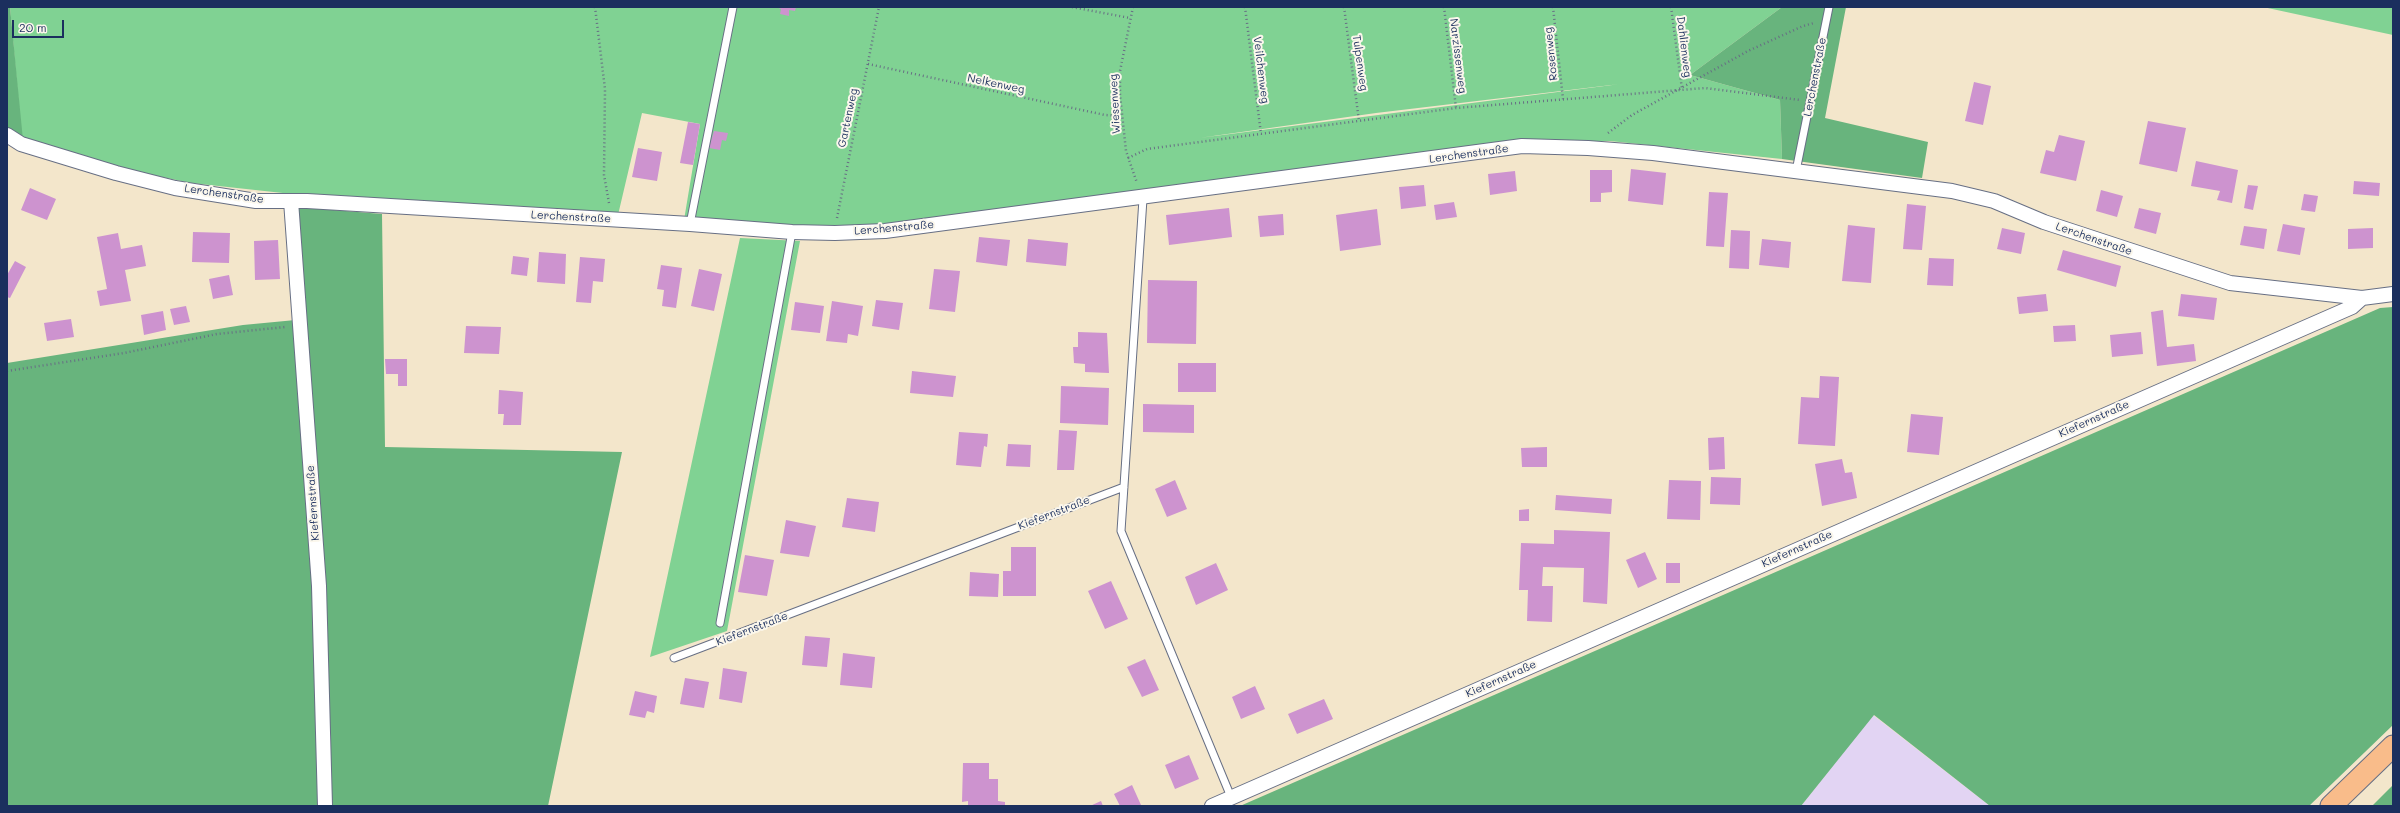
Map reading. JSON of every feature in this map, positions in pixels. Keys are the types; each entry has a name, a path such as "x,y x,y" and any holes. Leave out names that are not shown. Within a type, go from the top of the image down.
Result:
{"main road":[{"path":"2331,806 2393,746"}],"street":[{"name":"Lerchenstraße","path":"7,135 21,144 116,174 175,188 256,201 291,201 690,224 792,232 835,233 885,231 1143,198 1522,146 1588,148 1653,153 1952,191 1994,200 2044,222 2230,283 2362,298 2393,294"},
{"name":"Kiefernstraße","path":"291,201 319,586 325,806"},
{"name":"Kiefernstraße","path":"1212,806 2352,307 2362,298"}],"lane":[{"path":"690,224 733,7"},
{"name":"Lerchenstraße","path":"1796,171 1829,7"},
{"path":"1143,198 1121,531 1231,798"},
{"path":"720,623 792,232"},
{"name":"Kiefernstraße","path":"674,658 1124,487"}],"path":[{"path":"595,7 605,90 604,176 612,220"},
{"name":"Gartenweg","path":"835,233 880,7"},
{"path":"1072,7 1130,18"},
{"name":"Wiesenweg","path":"1133,7 1120,71 1122,116 1128,158 1143,198"},
{"name":"Veilchenweg","path":"1245,7 1261,134"},
{"name":"Tulpenweg","path":"1344,7 1359,121"},
{"name":"Narzissenweg","path":"1444,7 1456,108"},
{"name":"Rosenweg","path":"1553,7 1563,99"},
{"name":"Dahlienweg","path":"1671,7 1682,89"},
{"path":"1588,148 1632,115 1748,52 1796,29 1826,21"},
{"name":"Nelkenweg","path":"868,64 1105,115 1122,116"},
{"path":"1128,158 1146,149 1456,108 1682,89 1705,88 1810,101"},
{"path":"7,371 124,353 217,334 300,325"}],"shaded area":[{"path":"1873,715 1990,806 1801,806"}],"green space":[{"path":"7,7 10,7 23,140 7,135"},
{"path":"10,7 1782,7 1690,75 1780,100 1782,159 1610,141 1524,141 888,224 828,229 684,220 700,124 642,113 618,215 292,194 191,183 123,169 22,139","holes":["1620,84 1199,138 1376,113"]},
{"path":"1782,7 1846,7 1825,118 1928,142 1922,178 1782,159 1780,100 1690,75"},
{"path":"2263,7 2393,7 2393,35"},
{"path":"297,207 382,214 385,447 622,452 548,806 7,806 7,363 243,325 306,319"},
{"path":"740,238 800,241 727,631 650,657"},
{"path":"2393,307 2393,725 2309,806 1990,806 1874,715 1801,806 1240,806 2380,308"},
{"path":"2393,785 2393,806 2372,806"}],"building":[{"path":"776,7 796,7 795,11 789,10 789,16 780,14 781,9"},
{"path":"1974,82 1991,86 1983,125 1965,121"},
{"path":"2148,121 2186,128 2177,172 2139,164"},
{"path":"688,122 700,124 693,165 680,163"},
{"path":"714,131 728,133 726,141 722,140 720,150 709,148"},
{"path":"2059,135 2085,141 2076,181 2040,173 2046,150 2054,152"},
{"path":"638,148 662,152 657,181 632,177"},
{"path":"2196,161 2238,170 2232,203 2217,200 2220,191 2191,186"},
{"path":"1631,169 1666,173 1663,205 1628,201"},
{"path":"1590,170 1612,170 1612,192 1601,193 1601,202 1590,202"},
{"path":"1515,171 1517,191 1490,195 1488,174"},
{"path":"2354,181 2380,183 2379,196 2353,194"},
{"path":"1424,185 1426,206 1401,209 1399,187"},
{"path":"2248,185 2258,186 2253,210 2244,208"},
{"path":"30,188 56,199 47,220 21,210"},
{"path":"2101,190 2123,196 2117,217 2096,211"},
{"path":"1709,192 1728,193 1724,247 1706,246"},
{"path":"2304,194 2318,196 2315,212 2301,210"},
{"path":"1454,202 1457,217 1436,220 1434,205"},
{"path":"1907,204 1926,206 1922,250 1903,249"},
{"path":"1229,208 1232,237 1169,245 1166,215"},
{"path":"2139,208 2161,213 2156,234 2134,228"},
{"path":"1377,209 1381,245 1340,251 1336,215"},
{"path":"1283,214 1284,235 1260,237 1258,216"},
{"path":"2283,224 2305,228 2300,255 2277,251"},
{"path":"1848,225 1875,228 1871,283 1842,281"},
{"path":"2244,226 2267,229 2264,249 2240,245"},
{"path":"2002,228 2025,233 2021,254 1997,249"},
{"path":"2373,228 2373,248 2348,249 2348,229"},
{"path":"1731,230 1750,231 1749,269 1729,268"},
{"path":"193,232 230,233 229,263 192,262"},
{"path":"118,233 121,249 142,245 146,266 125,270 131,301 100,306 97,291 107,289 97,237"},
{"path":"979,237 1010,240 1007,266 976,262"},
{"path":"1028,239 1068,243 1066,266 1026,262"},
{"path":"1762,239 1791,242 1789,268 1759,265"},
{"path":"278,240 280,279 255,280 254,241"},
{"path":"2063,250 2121,266 2116,287 2057,270"},
{"path":"539,252 566,254 565,284 537,282"},
{"path":"513,256 529,258 527,276 511,274"},
{"path":"580,257 605,259 603,282 593,281 591,303 576,302"},
{"path":"1929,258 1954,259 1953,286 1927,285"},
{"path":"15,261 26,267 10,298 7,297 7,275"},
{"path":"661,265 682,268 676,308 662,306 664,290 657,289"},
{"path":"699,269 722,274 714,311 691,306"},
{"path":"934,269 960,271 955,312 929,309"},
{"path":"229,275 233,295 213,299 209,279"},
{"path":"1148,280 1197,281 1196,344 1147,343"},
{"path":"2046,294 2048,311 2019,314 2017,297"},
{"path":"2181,294 2217,298 2214,320 2178,316"},
{"path":"876,300 903,303 899,330 872,326"},
{"path":"832,301 863,306 858,336 848,334 847,343 826,341"},
{"path":"795,302 824,306 820,333 791,330"},
{"path":"186,306 190,322 174,325 170,309"},
{"path":"2163,310 2167,347 2194,344 2196,361 2157,366 2151,312"},
{"path":"163,311 166,330 144,335 141,315"},
{"path":"71,319 74,337 47,341 44,323"},
{"path":"2075,325 2076,341 2054,342 2053,326"},
{"path":"466,326 501,327 499,354 464,353"},
{"path":"1078,332 1107,333 1109,373 1085,372 1085,364 1074,363 1073,347 1078,347"},
{"path":"2141,332 2143,354 2112,357 2110,335"},
{"path":"385,359 407,359 407,386 398,386 398,374 386,374"},
{"path":"1178,363 1216,363 1216,392 1178,392"},
{"path":"912,371 956,376 953,397 910,393"},
{"path":"1820,376 1839,377 1835,446 1798,444 1801,397 1819,398"},
{"path":"1061,386 1109,388 1108,425 1060,423"},
{"path":"499,390 523,392 521,425 503,425 504,414 498,414"},
{"path":"1143,404 1194,405 1194,433 1143,432"},
{"path":"1911,414 1943,417 1939,455 1907,452"},
{"path":"1059,430 1077,431 1074,470 1057,470"},
{"path":"959,432 988,434 987,447 984,446 981,467 956,465"},
{"path":"1724,437 1725,469 1709,470 1708,438"},
{"path":"1008,444 1031,445 1030,467 1006,466"},
{"path":"1547,447 1547,467 1522,467 1521,448"},
{"path":"1842,459 1845,473 1852,472 1857,498 1822,506 1815,464"},
{"path":"1711,477 1741,478 1740,505 1710,504"},
{"path":"1175,480 1187,509 1167,517 1155,489"},
{"path":"1669,480 1701,481 1700,520 1667,519"},
{"path":"1556,495 1612,499 1611,514 1555,510"},
{"path":"847,498 879,502 875,532 842,527"},
{"path":"1529,509 1529,521 1519,521 1519,510"},
{"path":"786,520 816,526 809,557 780,553"},
{"path":"1554,530 1610,532 1607,604 1583,602 1584,568 1543,567 1542,586 1553,586 1552,622 1527,621 1528,590 1519,590 1521,543 1554,544"},
{"path":"1011,547 1036,547 1036,596 1003,596 1003,571 1011,571"},
{"path":"1645,552 1657,579 1638,588 1626,560"},
{"path":"745,555 774,560 767,596 738,592"},
{"path":"1216,563 1228,590 1196,605 1185,577"},
{"path":"1666,563 1680,563 1680,583 1666,583"},
{"path":"970,572 999,574 998,597 969,596"},
{"path":"1111,581 1128,619 1105,629 1088,591"},
{"path":"805,636 830,638 827,667 802,665"},
{"path":"843,653 875,657 872,688 840,685"},
{"path":"1145,659 1159,690 1142,697 1127,667"},
{"path":"723,668 747,672 742,703 719,699"},
{"path":"685,678 709,682 704,708 680,704"},
{"path":"1255,686 1265,709 1241,719 1232,697"},
{"path":"635,691 657,696 654,713 647,711 645,718 629,715"},
{"path":"1324,699 1333,719 1297,734 1288,714"},
{"path":"1189,755 1199,779 1175,789 1165,765"},
{"path":"963,763 989,763 989,779 998,779 998,801 1005,802 1005,806 968,806 968,801 962,802"},
{"path":"1132,785 1141,805 1120,806 1114,794"},
{"path":"1101,801 1103,806 1090,806"}]}
